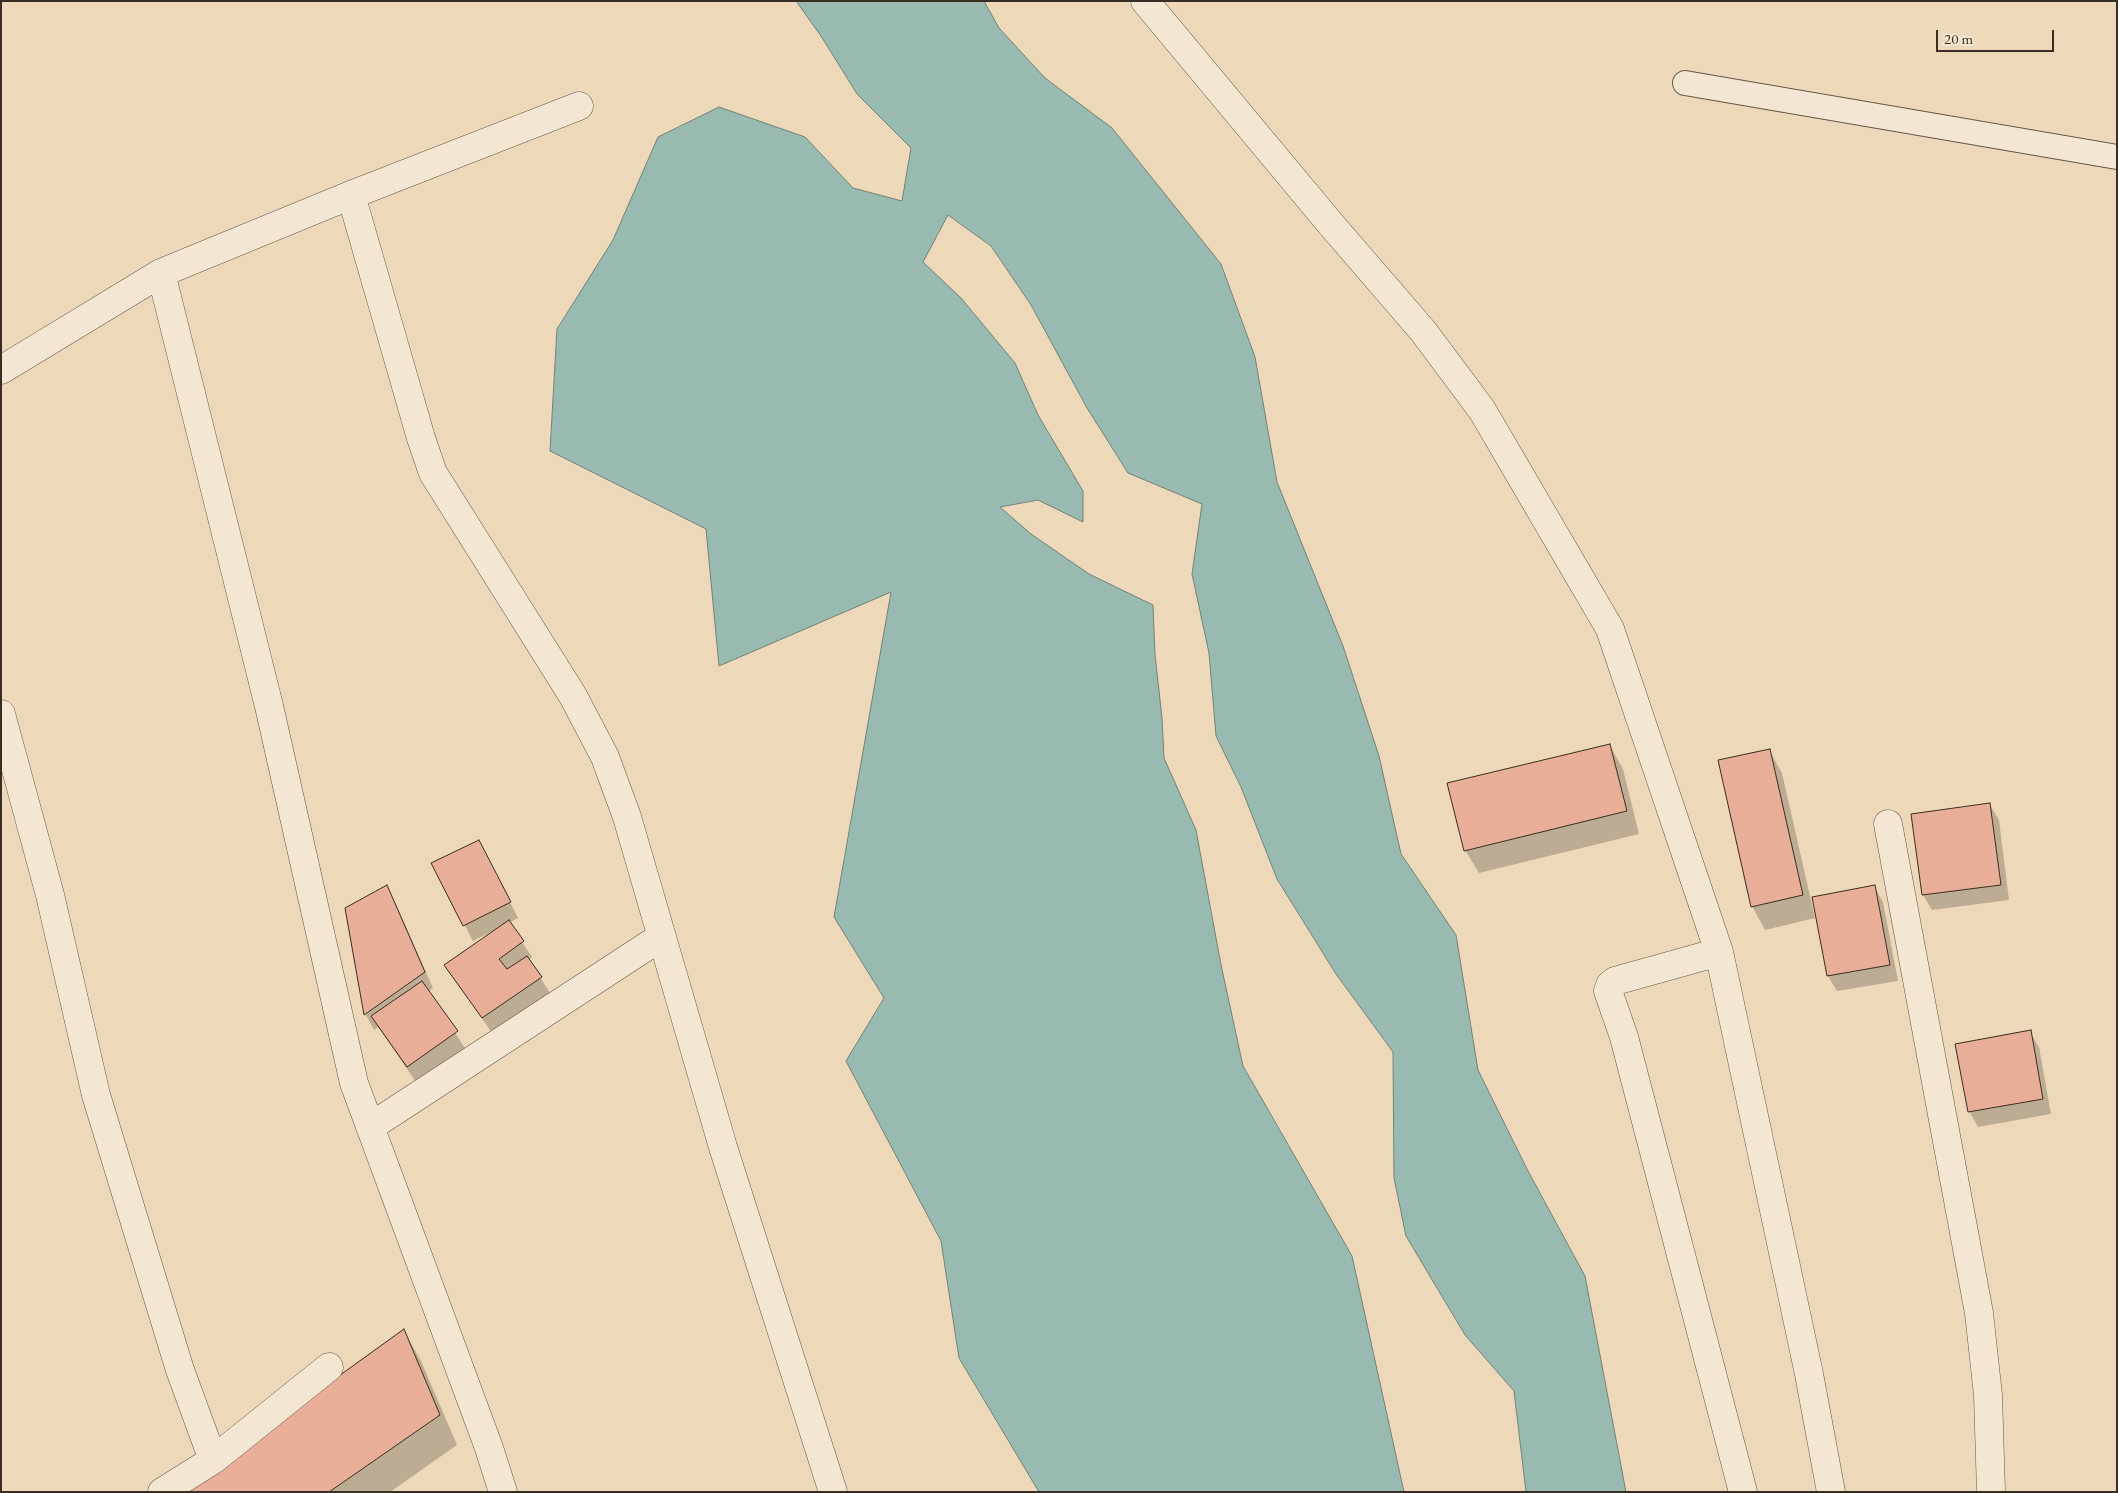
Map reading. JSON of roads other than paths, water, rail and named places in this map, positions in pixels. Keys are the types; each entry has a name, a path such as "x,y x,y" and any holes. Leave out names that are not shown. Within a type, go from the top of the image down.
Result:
{"street":[{"path":"1145,1 1329,222 1423,331 1482,410 1610,629 1719,952 1809,1374 1831,1492"},
{"path":"1,370 161,273 351,195 579,106"},
{"path":"351,195 421,438 433,473 573,696 605,756 627,818 660,937 726,1157 833,1492"},
{"path":"161,273 269,706 354,1083 489,1448 503,1492"},
{"path":"2,722 50,895 96,1095 180,1370 212,1460"},
{"path":"1888,824 1979,1313 1988,1395 1991,1492"},
{"path":"370,1127 660,937"},
{"path":"1719,952 1615,982 1610,985 1608,990 1624,1037 1742,1492"},
{"path":"162,1492 212,1460 329,1367"}],"lane":[{"path":"1686,83 2117,157"}],"water":[{"path":"796,1 984,1 999,28 1045,78 1112,128 1221,264 1255,357 1277,482 1343,646 1379,756 1401,854 1456,935 1478,1070 1528,1171 1585,1276 1626,1492 1526,1492 1514,1391 1465,1335 1406,1236 1394,1178 1393,1052 1336,974 1277,879 1241,787 1216,736 1209,653 1192,574 1202,504 1128,473 1087,408 1031,305 991,246 948,215 923,262 961,298 1015,363 1038,415 1083,491 1083,522 1038,500 1000,507 1031,534 1089,574 1153,605 1155,655 1164,758 1196,830 1221,965 1243,1066 1352,1256 1404,1492 1039,1492 959,1358 941,1241 846,1061 884,998 834,917 891,592 719,666 706,529 550,451 557,329 613,240 658,137 719,107 805,137 853,188 902,201 911,148 857,94 821,36"}]}
